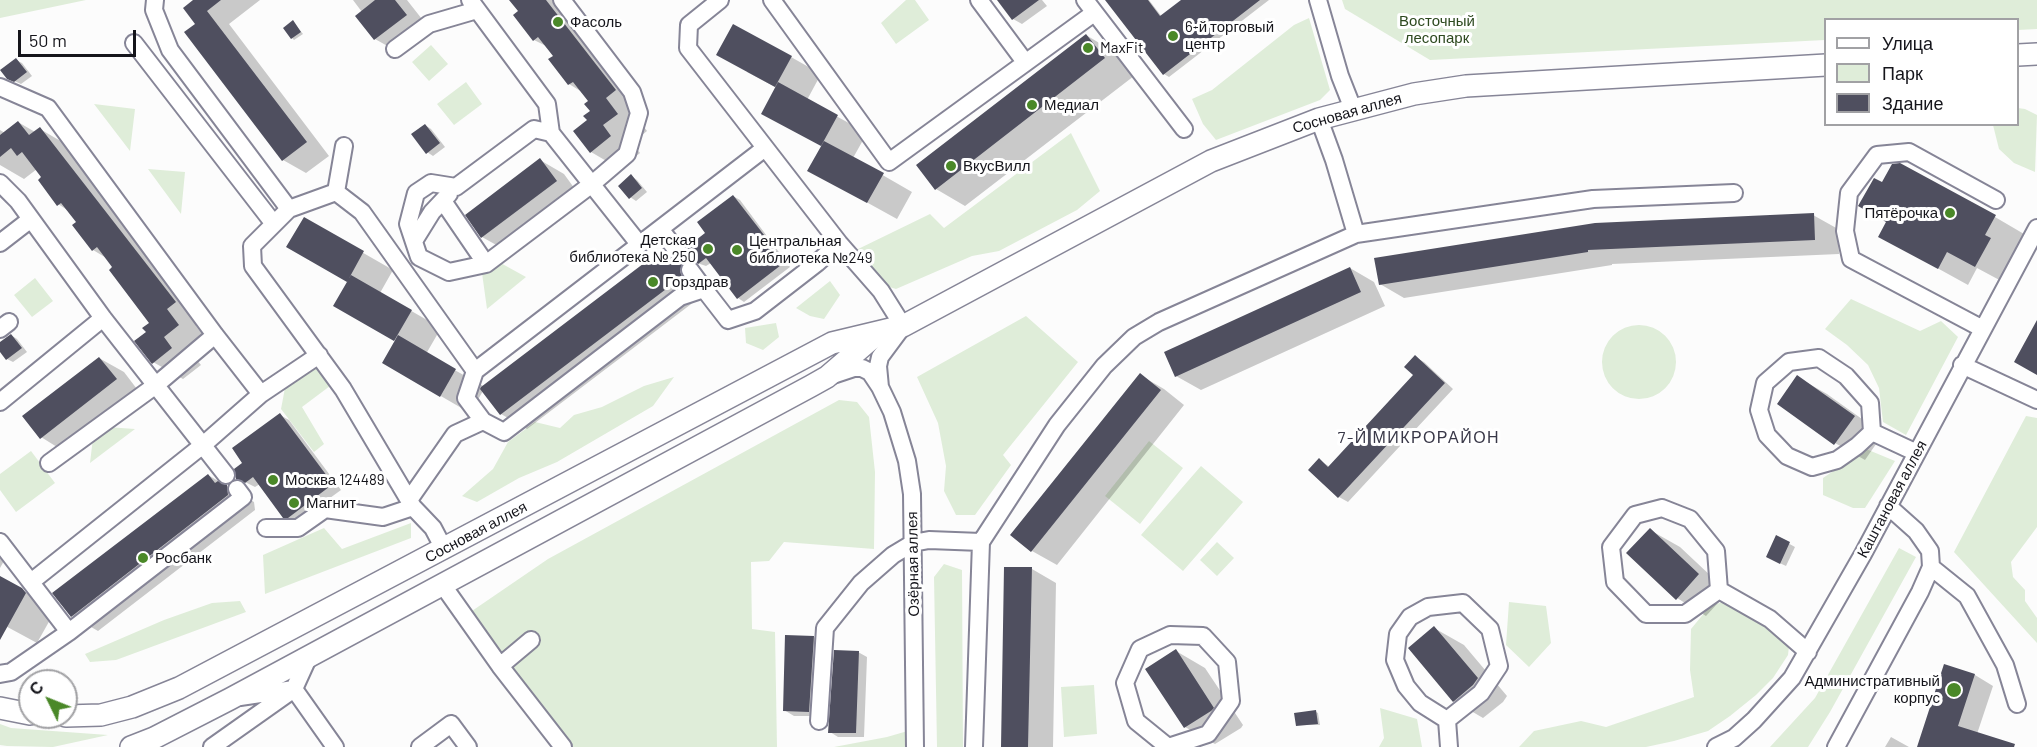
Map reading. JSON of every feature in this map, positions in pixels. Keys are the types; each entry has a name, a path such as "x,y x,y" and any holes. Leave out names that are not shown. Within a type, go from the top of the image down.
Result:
{"main road":[{"path":"2019,55 2037,54"},
{"name":"Сосновая аллея","path":"130,747 156,742 309,656 827,377 903,326 1212,161 1318,119 1414,94 1466,86 1824,65"},
{"name":"Сосновая аллея","path":"78,716 101,715 132,707 179,688 832,343 882,340"},
{"path":"0,708 18,712"}],"street":[{"path":"155,0 154,10 170,50 289,209"},
{"path":"456,187 430,183 416,193 408,224 419,257 449,272 486,264 592,184 627,154 639,112 632,92 562,0"},
{"path":"720,0 689,25 688,48 839,243 881,291 903,326"},
{"path":"772,0 890,162 1025,62 1089,7 1184,129"},
{"path":"979,0 1025,62"},
{"path":"1318,0 1340,76 1353,109"},
{"path":"395,49 429,24 473,5 547,104 551,133 639,244"},
{"path":"134,43 274,224"},
{"path":"0,87 48,108 261,394"},
{"path":"1318,119 1334,160 1356,234"},
{"path":"414,241 432,212 456,187 534,129 551,133"},
{"path":"336,192 344,146"},
{"path":"704,289 680,297 504,432 483,421 466,398 475,371 765,148"},
{"path":"1983,329 1851,259 1845,231 1846,221 1849,193 1877,155 1908,152 1996,200"},
{"path":"0,183 18,201 103,318 226,475"},
{"path":"336,192 289,209 252,246 252,266 343,389 411,504 432,528 444,549"},
{"path":"336,192 362,212 475,371"},
{"path":"974,747 981,542 1057,424 1104,366 1134,337 1159,322 1356,234 1584,200 1734,193"},
{"path":"442,201 486,264"},
{"path":"0,243 31,219"},
{"name":"Каштановая аллея","path":"1716,747 1734,738 1754,720 1792,678 1860,558 2037,228"},
{"path":"660,229 679,254"},
{"path":"690,270 728,320 755,311 839,243"},
{"path":"0,402 103,318"},
{"path":"49,463 156,385 215,335"},
{"path":"880,387 878,366 882,340"},
{"path":"32,582 203,445 261,394 319,355"},
{"path":"1819,358 1846,375 1870,404 1872,432 1837,460 1812,467 1787,456 1767,435 1764,427 1759,410 1765,383 1789,362 1819,358"},
{"path":"1962,365 2037,400"},
{"path":"827,377 854,368 862,368 870,372 880,387"},
{"name":"Озёрная аллея","path":"880,387 896,421 907,461 912,494 915,747"},
{"path":"266,528 298,528 325,509 383,516 411,504 455,434 483,421"},
{"path":"1872,432 1917,453"},
{"path":"0,674 12,672 69,632 243,496 237,489"},
{"path":"1836,747 1920,592 1931,567 1930,551 1916,531 1888,506"},
{"path":"1662,508 1690,519 1716,551 1719,590 1685,614 1646,614 1615,582 1611,547 1635,515 1662,508"},
{"path":"819,721 825,628 861,583 894,555 913,543 929,540 981,542"},
{"path":"0,542 69,632"},
{"path":"1931,567 1967,596 2005,665 2017,704"},
{"path":"442,584 500,666 563,747"},
{"path":"1719,590 1770,619 1808,652"},
{"path":"1462,603 1490,629 1499,666 1481,693 1447,720 1420,704 1406,686 1395,660 1398,634 1410,617 1428,607 1462,603"},
{"path":"1170,634 1203,636 1227,662 1231,701 1208,734 1168,747 1136,721 1125,682 1140,649 1170,634"},
{"path":"500,666 531,640"},
{"path":"212,747 294,689 309,656"},
{"path":"230,699 294,689"},
{"path":"294,689 335,747"},
{"path":"1447,720 1449,747"},
{"path":"420,747 451,724 468,747"}],"green space":[{"path":"0,0 86,0 0,18"},
{"path":"906,0 915,0 929,20 896,44 881,23"},
{"name":"Восточный лесопарк","path":"1342,0 2037,0 2037,29 2019,30 2019,18 1824,18 1824,40 1430,60 1345,9"},
{"path":"1309,18 1330,90 1320,100 1216,140 1203,124 1192,99 1212,90 1294,25"},
{"path":"431,45 448,64 429,81 412,62"},
{"path":"466,82 482,104 454,125 437,104"},
{"path":"94,104 135,109 130,151"},
{"path":"2019,108 2037,115 2035,172 2014,163 1999,149 1993,126 2019,126"},
{"path":"1071,133 1100,191 1077,210 999,251 972,256 896,289 880,284 854,251 930,214 944,228"},
{"path":"148,169 185,172 181,214"},
{"path":"497,261 526,277 487,309 482,273"},
{"path":"35,278 53,301 32,317 14,295"},
{"path":"830,281 840,295 824,319 810,316 796,308"},
{"path":"1851,299 1920,331 1941,321 1958,337 1906,435 1883,422 1879,388 1868,365 1847,345 1825,329"},
{"path":"1026,316 1078,362 1003,455 1011,465 975,515 956,515 944,491 946,466 938,423 917,377"},
{"path":"776,323 779,337 763,350 746,343 745,328"},
{"path":"1639,325 1653,328 1665,336 1673,348 1676,362 1673,376 1665,388 1653,396 1639,399 1625,396 1613,388 1605,376 1602,362 1605,348 1613,336 1625,328"},
{"path":"311,368 325,370 334,383 302,407 324,444 314,452 281,409 285,388"},
{"path":"674,377 653,406 557,462 519,478 477,502 462,496 493,469 508,442 535,422 560,428 574,415 602,407 644,386"},
{"path":"839,400 857,402 869,417 875,472 874,549 784,542 769,561 751,562 752,629 775,632 777,747 572,747 469,613 548,559"},
{"path":"2026,416 2037,418 2037,527 2011,562 2013,577 2025,590 2025,601 2037,618 2037,643 1954,552"},
{"path":"107,427 135,429 90,463 93,438"},
{"path":"1149,441 1183,468 1140,524 1105,496"},
{"path":"1866,449 1895,461 1865,508 1853,508 1823,495 1823,478"},
{"path":"31,451 55,483 16,512 0,490 0,474"},
{"path":"1201,466 1243,502 1183,571 1141,535"},
{"path":"411,523 411,538 265,594 263,555 324,528 342,549"},
{"path":"1217,542 1234,558 1217,576 1200,560"},
{"path":"1899,548 1916,557 1830,712 1808,747 1770,747 1815,698"},
{"path":"944,564 962,570 963,747 937,747 934,577"},
{"path":"1732,599 1790,638 1788,655 1773,678 1730,716 1708,731 1646,747 1519,747 1534,731 1581,721 1606,727 1694,697 1690,670 1691,629 1710,606"},
{"path":"240,601 246,612 116,660 90,662 85,654 164,620 212,603"},
{"path":"1509,602 1546,606 1551,643 1529,667 1506,645"},
{"path":"1094,685 1097,734 1064,737 1061,687"},
{"path":"1380,708 1417,719 1422,747 1379,747 1384,738"},
{"path":"0,724 18,729 108,735 53,747 0,745"},
{"path":"911,730 911,747 834,747 887,737"}],"building":[{"path":"193,0 221,0 207,11 307,142 282,161 184,32 195,24 183,8"},
{"path":"375,0 395,0 407,15 374,40 355,16"},
{"path":"509,0 546,0 616,90 606,98 618,114 603,125 611,136 590,153 573,131 587,120 583,116 590,111 584,104 588,101 573,82 568,85 548,59 553,56 538,37 533,41 513,15 518,11"},
{"path":"997,0 1039,0 1012,20"},
{"name":"6-й торговый центр","path":"1105,0 1148,0 1160,16 1181,0 1260,0 1163,75"},
{"path":"293,20 301,32 291,39 283,28"},
{"path":"733,24 792,56 775,87 716,55"},
{"path":"1086,34 1105,58 935,190 916,165"},
{"path":"16,58 27,72 14,82 7,79 0,70"},
{"path":"778,82 838,115 821,146 761,114"},
{"path":"18,121 29,135 40,127 176,302 167,309 179,325 164,337 172,348 152,364 134,341 146,332 142,328 149,323 109,270 112,267 97,247 92,251 72,225 76,222 61,203 57,206 38,180 41,177 22,152 17,156 11,148 0,157 0,135"},
{"path":"425,124 440,143 426,154 411,134"},
{"path":"824,141 884,173 867,203 807,171"},
{"path":"540,158 557,181 481,238 465,215"},
{"path":"1900,163 1996,215 1985,235 1991,238 1975,267 1947,252 1938,269 1878,237 1886,222 1858,206 1874,178 1882,182 1892,164"},
{"path":"631,174 642,188 629,199 618,186"},
{"name":"Центральная библиотека №249","path":"733,195 785,262 737,299 706,258 698,264 694,260 686,261 689,252 687,247 705,233 697,222"},
{"path":"1814,213 1815,240 1588,250 1588,252 1379,285 1374,258 1595,223"},
{"path":"304,217 364,251 347,282 286,247"},
{"path":"660,251 668,261 683,262 680,271 682,277 500,415 480,389 481,387"},
{"path":"1350,267 1361,292 1175,377 1164,352"},
{"path":"351,275 412,310 394,341 333,306"},
{"path":"2037,320 2037,375 2014,362"},
{"path":"11,334 22,348 6,360 0,352 0,342"},
{"path":"398,335 456,369 440,397 382,363"},
{"path":"1415,355 1445,383 1338,498 1308,470 1319,458 1328,467 1413,375 1404,367"},
{"path":"99,357 117,379 40,439 22,416"},
{"path":"1140,373 1161,390 1031,552 1010,535"},
{"path":"1797,375 1855,416 1834,445 1777,404"},
{"path":"280,413 333,484 288,518 283,518 253,477 245,483 236,479 234,469 242,463 232,448"},
{"path":"208,474 215,483 218,481 227,485 228,495 71,617 52,593"},
{"path":"1650,528 1699,574 1676,600 1626,553"},
{"path":"1776,535 1790,542 1780,564 1766,557"},
{"path":"1004,567 1032,567 1028,747 1001,747"},
{"path":"0,576 22,588 26,593 0,640"},
{"path":"1434,626 1478,678 1453,702 1408,648"},
{"path":"785,635 814,636 809,712 783,711"},
{"path":"1176,649 1214,708 1184,728 1145,669"},
{"path":"834,650 859,651 856,733 828,733"},
{"path":"1944,664 1975,674 1958,726 2015,744 2014,747 1917,747"},
{"path":"1316,710 1318,724 1296,726 1294,713"}],"place":[{"name":"Фасоль","path":"558,22"},
{"name":"6-й торговый центр","path":"1173,36"},
{"name":"MaxFit","path":"1088,48"},
{"name":"Медиал","path":"1032,105"},
{"name":"ВкусВилл","path":"951,166"},
{"name":"Пятёрочка","path":"1950,213"},
{"name":"Детская библиотека № 250","path":"708,249"},
{"name":"Центральная библиотека №249","path":"737,250"},
{"name":"Горздрав","path":"653,282"},
{"name":"Москва 124489","path":"273,480"},
{"name":"Магнит","path":"294,503"},
{"name":"Росбанк","path":"143,558"},
{"name":"Административный корпус","path":"1954,690"}],"district":[{"name":"7-Й МИКРОРАЙОН","path":"1419,438"}]}
